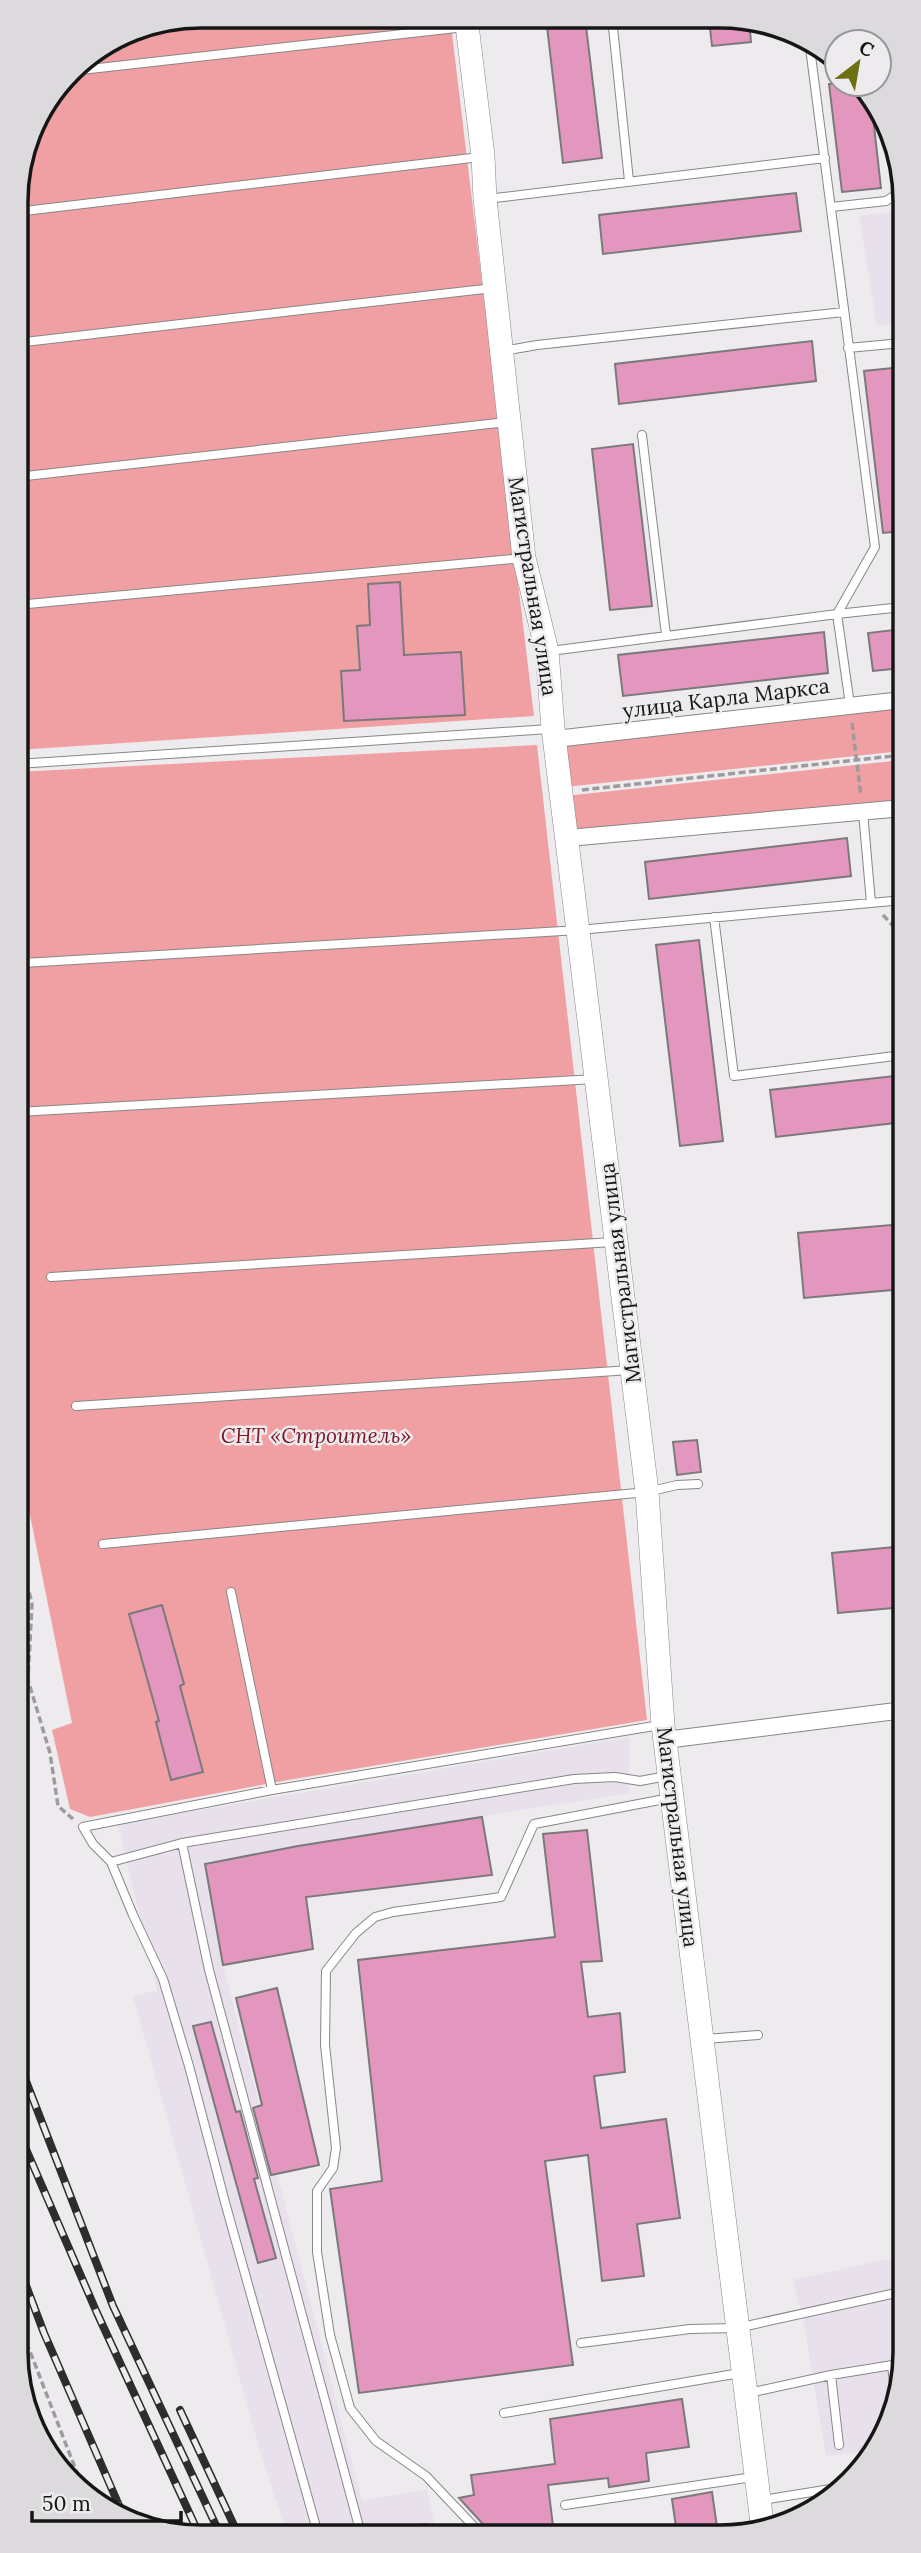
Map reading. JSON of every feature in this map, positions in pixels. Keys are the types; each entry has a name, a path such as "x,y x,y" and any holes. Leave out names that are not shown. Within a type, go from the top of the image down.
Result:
{"street":[{"name":"Магистральная улица","path":"467,28 483,156 485,199 524,558 547,651 554,734 647,1492 664,1732 762,2520"},
{"name":"улица Карла Маркса","path":"554,734 893,701"},
{"path":"568,838 893,809"},
{"path":"664,1732 893,1711"}],"lane":[{"path":"90,69 418,28"},
{"path":"613,28 629,181"},
{"path":"811,54 875,547 837,614 850,705"},
{"path":"28,211 483,156"},
{"path":"485,199 825,158"},
{"path":"831,207 886,201 893,197"},
{"path":"28,342 496,288"},
{"path":"503,351 844,312"},
{"path":"848,348 893,344"},
{"path":"28,476 510,422"},
{"path":"642,435 666,635"},
{"path":"28,604 524,558"},
{"path":"547,651 893,608"},
{"path":"28,763 554,734"},
{"path":"863,812 871,903"},
{"path":"28,963 579,930 893,901"},
{"path":"714,917 734,1076 893,1056"},
{"path":"28,1111 598,1079"},
{"path":"51,1277 616,1242"},
{"path":"76,1406 631,1370"},
{"path":"103,1544 647,1492 677,1485 698,1484"},
{"path":"231,1592 272,1790"},
{"path":"315,2525 163,1979 132,1915 111,1862 93,1844 83,1827 272,1790 664,1732"},
{"path":"111,1862 182,1843 574,1779 615,1777 671,1787"},
{"path":"472,2525 426,2476 376,2441 350,2408 330,2336 317,2252 317,2191 333,2168 336,2148 325,2045 326,1971 356,1933 375,1917 393,1912 501,1897 534,1824 671,1787"},
{"path":"182,1843 209,1970 359,2525"},
{"path":"704,2039 758,2035"},
{"path":"581,2343 690,2329 737,2328 893,2294"},
{"path":"504,2413 831,2375 892,2365 892,2368"},
{"path":"831,2375 839,2445"},
{"path":"565,2505 756,2477"},
{"path":"759,2501 823,2490"}],"path":[{"path":"850,705 863,812"},
{"path":"562,792 893,756"},
{"path":"871,903 893,926"},
{"path":"28,1588 32,1603 28,1680 50,1753 58,1806 83,1827"},
{"path":"28,2346 76,2471"}],"shaded area":[{"path":"893,212 893,324 877,326 859,216"},
{"path":"629,1737 629,1793 298,1846 205,1864 223,1965 362,2501 427,2489 435,2525 284,2525 259,2448 133,1996 157,1990 118,1824"},
{"path":"893,2258 893,2363 890,2386 880,2418 861,2452 826,2456 805,2329 793,2280"}],"green space":[{"path":"190,28 451,28 534,716 28,749 29,178 41,135 51,114 87,71 114,51 145,37"},
{"path":"893,706 893,752 565,787 560,742"},
{"name":"СНТ «Строитель»","path":"537,745 647,1720 288,1780 90,1817 70,1809 52,1730 72,1723 28,1505 28,771"},
{"path":"893,761 893,802 570,837 565,796"}],"building":[{"path":"547,28 586,28 602,158 563,163"},
{"path":"710,28 750,30 751,42 712,46"},
{"path":"831,98 858,98 870,115 873,121 881,188 842,192"},
{"path":"796,193 801,231 603,254 599,215"},
{"path":"812,341 816,381 619,404 615,364"},
{"path":"893,368 893,532 883,533 864,371"},
{"path":"633,444 652,606 610,610 592,449"},
{"path":"400,582 404,655 461,652 465,715 344,721 341,671 360,670 357,626 370,625 368,584"},
{"path":"893,630 893,669 873,671 868,633"},
{"path":"824,632 828,673 623,696 618,655"},
{"path":"847,838 851,876 649,899 645,862"},
{"path":"699,940 723,1141 680,1146 656,945"},
{"path":"893,1076 893,1123 776,1137 770,1090"},
{"path":"893,1225 893,1290 804,1298 798,1233"},
{"path":"697,1440 701,1472 677,1475 673,1442"},
{"path":"893,1547 893,1608 838,1613 832,1553"},
{"path":"162,1605 184,1684 180,1686 203,1772 171,1780 156,1722 159,1721 129,1614"},
{"path":"482,1817 492,1875 306,1897 313,1949 223,1965 205,1864 298,1846"},
{"path":"587,1830 602,1961 581,1962 588,2017 620,2013 625,2072 594,2076 601,2128 666,2119 680,2218 637,2224 644,2276 602,2281 588,2155 545,2161 573,2365 359,2393 330,2189 382,2181 358,1960 555,1937 543,1834"},
{"path":"277,1988 319,2165 271,2175 253,2108 262,2105 236,1998"},
{"path":"211,2022 236,2112 240,2111 258,2178 254,2179 276,2258 258,2263 193,2026"},
{"path":"682,2399 689,2447 646,2453 649,2481 609,2487 608,2478 548,2485 553,2525 484,2525 459,2498 474,2495 471,2475 555,2464 550,2419"},
{"path":"712,2492 717,2525 676,2525 672,2499"}],"railway":[{"path":"28,2086 113,2306 216,2525"},
{"path":"28,2154 97,2313 195,2525"},
{"path":"28,2291 118,2504"},
{"path":"180,2410 234,2525"}]}
